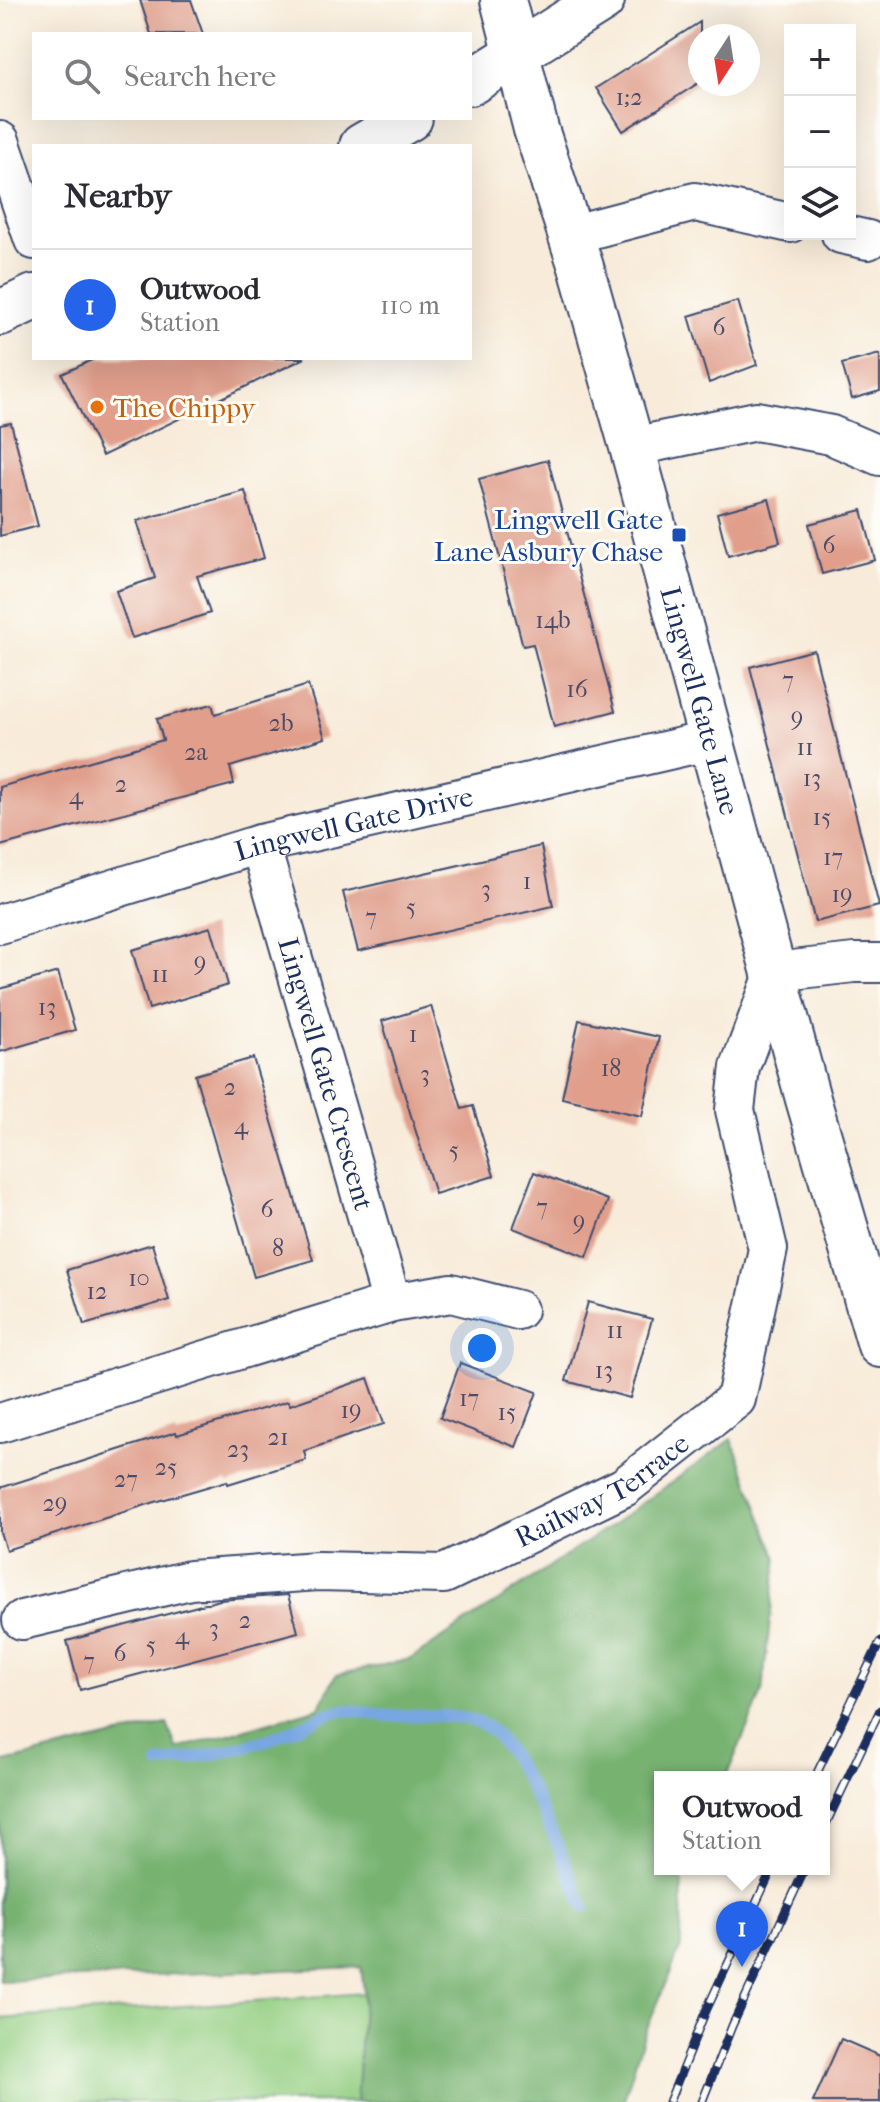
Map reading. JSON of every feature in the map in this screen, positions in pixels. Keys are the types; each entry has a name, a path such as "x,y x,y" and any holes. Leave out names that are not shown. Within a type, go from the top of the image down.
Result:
{"street":[{"name":"Lingwell Gate Lane","path":"503,0 536,129 632,447 808,1099 880,1345"},
{"path":"472,82 602,0"},
{"path":"365,144 407,120"},
{"path":"0,141 32,234"},
{"path":"570,235 695,202 784,222"},
{"path":"0,313 32,298"},
{"path":"632,447 756,421 831,435 880,456"},
{"name":"Lingwell Gate Drive","path":"0,924 260,844 712,740"},
{"name":"Lingwell Gate Crescent","path":"260,844 392,1303"},
{"path":"775,972 880,963"},
{"name":"Railway Terrace","path":"22,1620 190,1580 318,1571 444,1574 624,1487 736,1399 768,1249 735,1110 740,1067 775,972"},
{"path":"0,1423 392,1303 451,1293 518,1310"}],"green space":[{"path":"732,1439 777,1558 762,1693 729,1771 654,1771 654,1875 684,1875 681,1947 643,2038 623,2102 356,2102 364,1993 361,1967 0,1981 0,1763 167,1724 177,1749 319,1708 336,1675 411,1659 612,1525"},
{"path":"364,1993 356,2102 0,2102 0,2019"}],"building":[{"path":"140,0 191,0 202,32 150,32"},
{"path":"688,30 688,90 623,131 596,88"},
{"path":"738,301 757,365 709,383 689,316"},
{"path":"880,354 880,391 852,399 842,364"},
{"path":"92,360 301,360 102,456 62,374"},
{"path":"11,423 38,526 0,536 0,425"},
{"path":"548,460 615,711 554,727 533,644 523,646 479,479"},
{"path":"245,491 264,558 197,576 210,613 132,638 116,591 155,578 137,521"},
{"path":"769,499 780,542 728,556 717,513"},
{"path":"862,510 875,560 822,574 809,524"},
{"path":"814,650 879,906 815,922 750,667"},
{"path":"308,685 325,738 230,767 234,784 0,846 0,787 163,740 157,719 212,704 215,714"},
{"path":"541,846 553,906 358,951 343,892"},
{"path":"211,927 228,985 149,1009 132,950"},
{"path":"58,972 75,1030 0,1052 0,989"},
{"path":"431,1006 462,1109 473,1106 494,1176 435,1194 382,1021"},
{"path":"579,1020 659,1037 642,1116 562,1098"},
{"path":"253,1058 313,1260 254,1277 195,1075"},
{"path":"534,1172 608,1200 587,1257 513,1228"},
{"path":"152,1244 169,1300 84,1325 67,1270"},
{"path":"588,1302 652,1319 630,1398 566,1381"},
{"path":"460,1363 537,1392 516,1447 440,1418"},
{"path":"368,1378 384,1424 304,1451 306,1460 155,1502 6,1550 0,1532 0,1488 176,1432 177,1435 288,1401 290,1405"},
{"path":"288,1595 298,1632 80,1690 67,1641 220,1600"},
{"path":"841,2039 880,2056 880,2102 813,2102"}],"waterway":[{"path":"159,1764 249,1745 341,1711 388,1716 444,1716 473,1721 494,1733 521,1771 545,1816 584,1907"}],"railway":[{"path":"818,1771 880,1642"},
{"path":"830,1815 880,1710"},
{"path":"669,2102 705,2013 769,1875"},
{"path":"702,2102 732,2026 802,1875"}],"place":[{"name":"The Chippy","path":"97,407"},
{"name":"Lingwell Gate Lane Asbury Chase","path":"679,535"},
{"name":"Outwood","path":"742,1967"}]}
